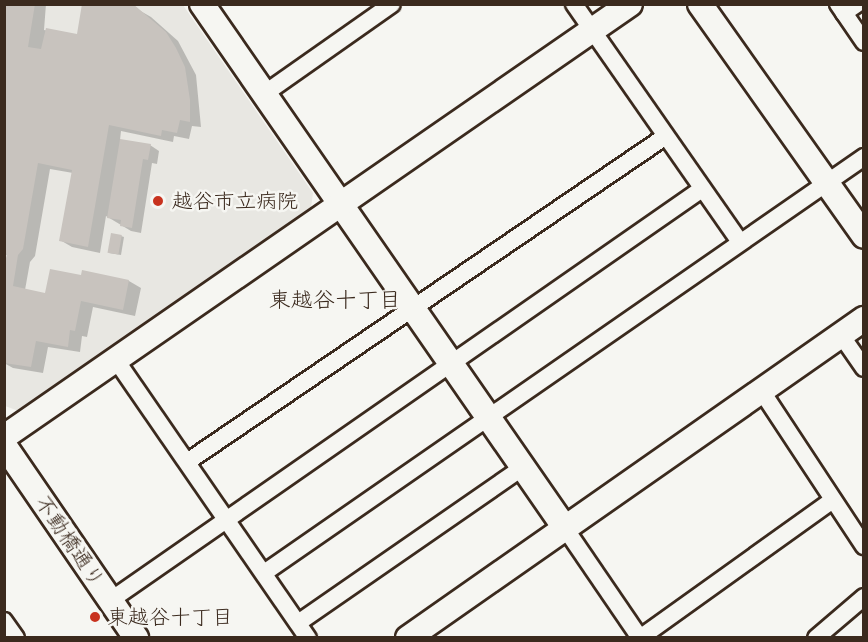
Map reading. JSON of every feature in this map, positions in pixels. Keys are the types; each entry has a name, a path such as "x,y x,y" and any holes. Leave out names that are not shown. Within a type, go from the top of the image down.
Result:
{"street":[{"path":"202,4 640,638 833,500"},
{"path":"264,94 392,4"},
{"path":"574,4 740,242"},
{"path":"4,437 630,4"},
{"path":"700,4 864,236"},
{"path":"846,7 864,42"},
{"path":"187,462 666,136"},
{"path":"264,573 864,157"},
{"path":"111,600 702,189"},
{"path":"408,638 864,319"},
{"path":"840,335 864,368"},
{"path":"116,360 308,638"},
{"path":"760,390 864,546"},
{"name":"不動橋通り","path":"4,445 136,638"},
{"path":"298,623 523,467"},
{"path":"816,638 864,597"},
{"path":"4,621 16,638"}],"shaded area":[{"name":"越谷市立病院","path":"5,5 183,5 313,193 311,208 19,411 5,406"}],"building":[{"path":"4,4 35,4 28,47 41,49 46,28 77,34 82,4 133,4 166,32 176,48 185,67 190,100 190,122 180,120 177,133 162,130 161,136 109,125 88,247 59,241 72,170 38,163 23,249 18,255 13,286 45,293 50,269 81,275 82,270 129,280 123,310 81,301 75,331 70,330 68,347 36,341 31,367 4,363 4,266 7,254 4,253"},
{"path":"120,139 151,144 148,160 143,159 132,228 120,226 121,220 107,218"},
{"path":"111,233 122,235 118,255 108,253"}],"place":[{"name":"越谷市立病院","path":"158,201"},
{"name":"東越谷十丁目","path":"95,617"}],"district":[{"name":"東越谷十丁目","path":"335,301"}]}
